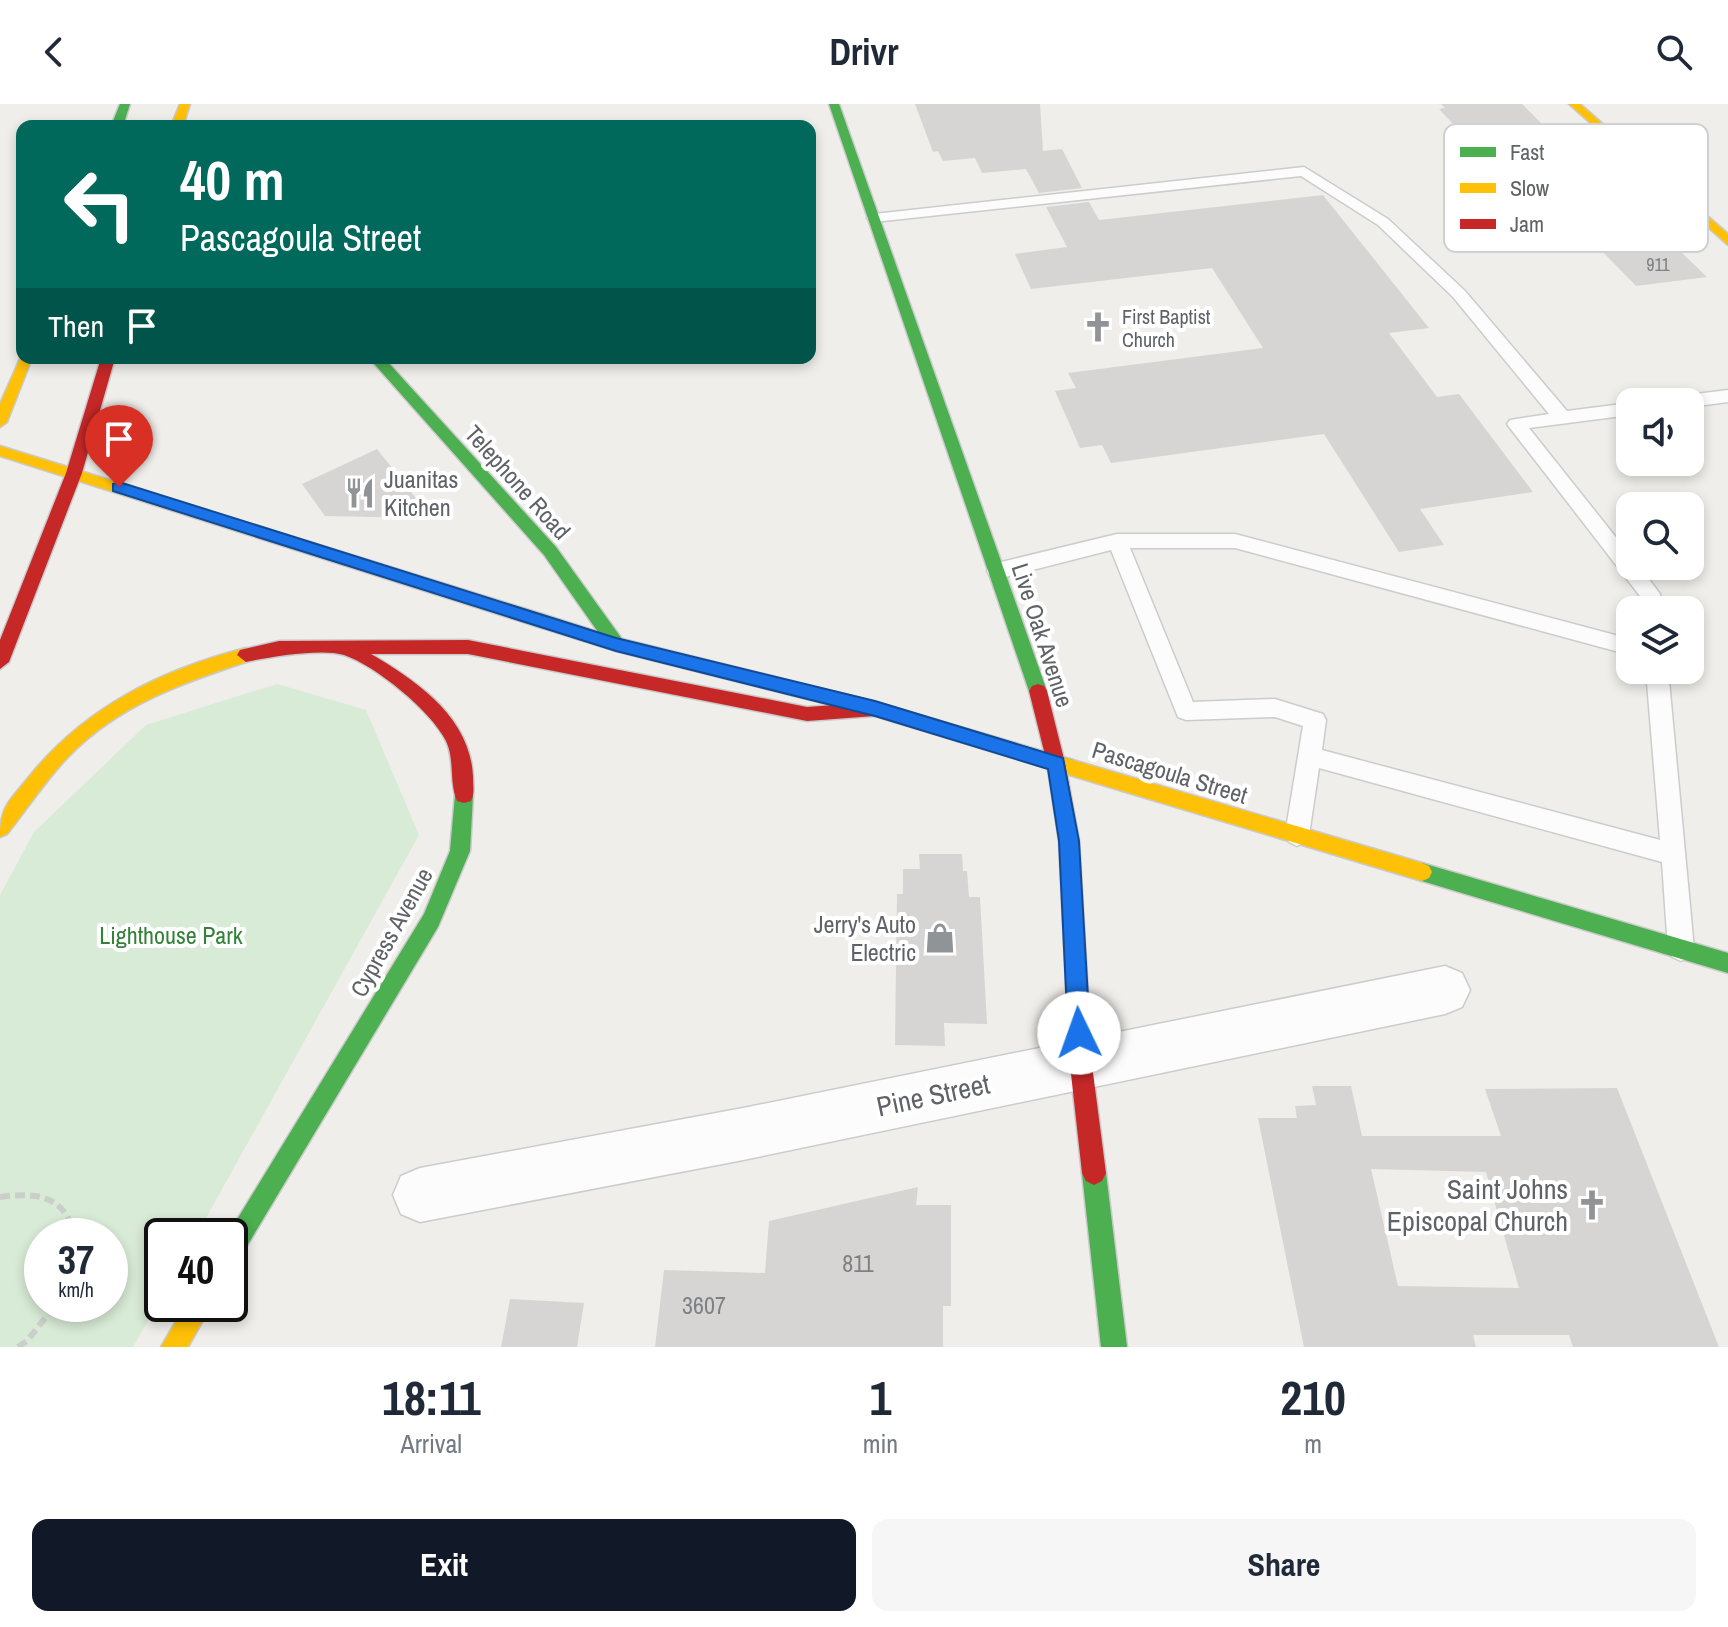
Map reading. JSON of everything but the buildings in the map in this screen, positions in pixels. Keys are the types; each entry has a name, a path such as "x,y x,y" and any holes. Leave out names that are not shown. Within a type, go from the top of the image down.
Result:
{"street":[{"name":"Live Oak Avenue","path":"834,104 1034,675 1056,763 1069,841 1081,1065 1114,1347"},
{"path":"1574,104 1596,124"},
{"path":"1708,223 1728,241"},
{"path":"0,422 23,364"},
{"path":"0,662 74,473 106,364"},
{"name":"Telephone Road","path":"381,364 550,551 616,644"},
{"name":"Pascagoula Street","path":"0,451 616,644 875,709 1728,963"},
{"path":"0,828 64,749 108,713 169,681 217,661 279,648 468,647 807,714 875,709"},
{"name":"Cypress Avenue","path":"248,1223 431,920 460,851 465,775 445,719 403,681 349,650"},
{"name":"Pine Street","path":"420,1195 743,1134 1445,990"},
{"path":"174,1347 189,1322"}],"lane":[{"path":"874,218 1304,171 1383,222 1448,284 1562,417"},
{"path":"1704,399 1728,396"},
{"path":"1616,411 1516,424 1650,596"},
{"path":"997,571 1117,541 1235,541 1616,643"},
{"path":"1117,541 1186,711 1275,708 1315,720 1297,835"},
{"path":"1658,684 1681,949"},
{"path":"1310,756 1672,854"}],"path":[{"path":"0,1197 23,1192 46,1196 64,1208 68,1218"},
{"path":"18,1347 42,1322"}],"green space":[{"name":"Lighthouse Park","path":"277,684 366,710 419,835 206,1218 144,1218 144,1322 147,1322 133,1347 0,1347 0,895 34,832 146,725"}],"traffic: fast":[{"path":"119,120 125,104"},
{"path":"834,104 1038,691"},
{"path":"381,364 550,551 616,644"},
{"path":"542,621 616,644 875,709 1066,766"},
{"path":"248,1223 431,920 460,851 464,795"},
{"path":"1422,872 1728,963"},
{"path":"1094,1173 1114,1347"}],"traffic: slow":[{"path":"179,120 185,104"},
{"path":"1574,104 1596,124"},
{"path":"1708,223 1728,241"},
{"path":"0,422 23,364"},
{"path":"0,451 542,621"},
{"path":"0,828 62,751 100,718 172,679 246,655"},
{"path":"1066,766 1422,872"},
{"path":"174,1347 189,1322"}],"traffic: jam":[{"path":"0,662 74,473 106,364"},
{"path":"246,655 279,648 468,647 807,714 875,709"},
{"path":"349,650 413,690 445,723 463,767 464,795"},
{"path":"1038,691 1056,763 1069,841 1081,1065 1094,1173"}],"place":[{"name":"First Baptist Church","path":"1098,327"},
{"name":"Juanitas Kitchen","path":"360,493"},
{"name":"Jerry's Auto Electric","path":"940,938"},
{"name":"Saint Johns Episcopal Church","path":"1592,1205"}],"route":[{"path":"119,487 616,644 875,709 1056,763 1069,841 1079,1033"}]}
